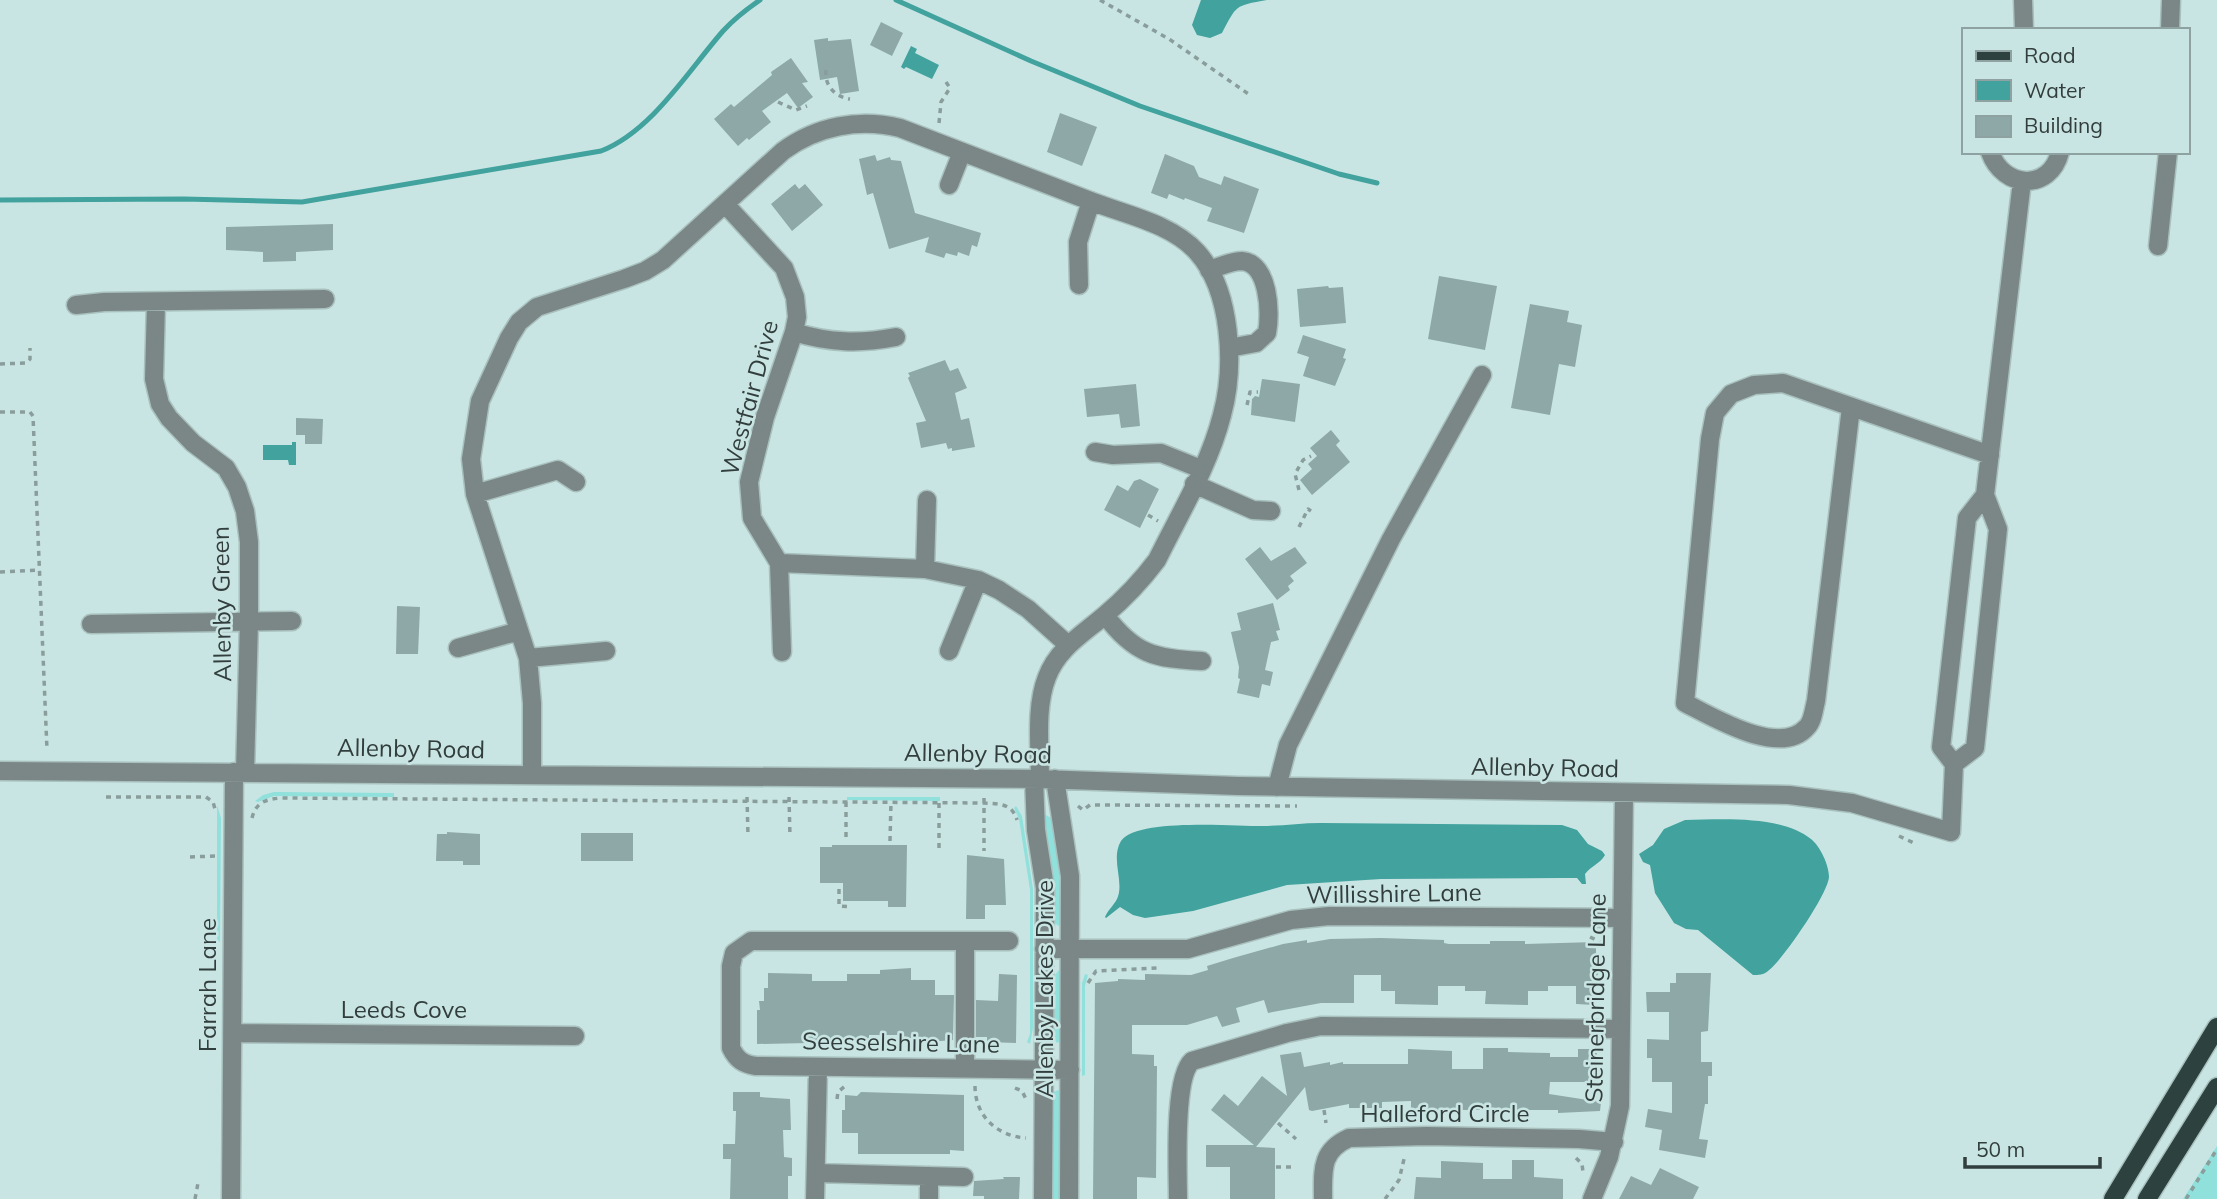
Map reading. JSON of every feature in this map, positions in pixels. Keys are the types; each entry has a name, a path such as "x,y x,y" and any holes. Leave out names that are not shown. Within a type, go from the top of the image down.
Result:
{"main road":[{"path":"2113,1199 2217,1027"},
{"path":"2147,1199 2217,1087"}],"street":[{"path":"2022,0 2024,28"},
{"path":"2170,28 2171,0"},
{"path":"532,775 532,703 528,658 475,494 471,459 480,401 509,338 519,322 537,307 646,271 663,260 792,144 831,127 885,124 1177,236 1198,253 1209,270 1221,300 1229,348 1228,385 1222,415 1198,477 1157,560 1146,575 1105,615 1067,644 1047,676 1042,693 1043,779"},
{"path":"949,185 962,152"},
{"path":"1991,154 2001,172 2022,181 2045,175 2054,167 2059,154"},
{"path":"2158,246 2168,154"},
{"path":"1985,495 1967,518 1941,747 1954,764 1975,748 1998,529 1985,495 2022,181"},
{"path":"1079,285 1078,242 1091,201"},
{"name":"Westfair Drive","path":"725,204 784,268 795,297 797,317 794,332 765,417 749,482 752,518 779,563"},
{"path":"1209,270 1242,261 1252,264 1259,271 1264,283 1268,310 1267,333 1256,342 1229,348"},
{"path":"76,305 104,302 325,299"},
{"name":"Allenby Green","path":"156,303 154,379 160,404 169,418 193,443 226,468 237,487 245,510 249,622 239,772"},
{"path":"794,332 810,338 847,342 896,337"},
{"path":"1277,787 1280,768 1294,733 1391,539 1482,375"},
{"path":"1851,407 1816,701 1809,725 1796,736 1777,737 1741,732 1685,703 1710,439 1715,414 1731,394 1754,385 1783,383 1990,455"},
{"path":"1095,452 1113,455 1161,453 1253,510 1271,511"},
{"path":"475,494 558,470 576,482"},
{"path":"925,569 927,500"},
{"path":"782,652 779,563 925,569 978,580 1028,609 1067,644"},
{"path":"949,651 978,580"},
{"path":"1105,615 1117,631 1137,649 1171,659 1202,661"},
{"path":"91,624 292,621"},
{"path":"458,648 519,631"},
{"path":"528,658 606,651"},
{"name":"Allenby Road","path":"0,771 1043,779 1277,787 1817,797 1852,803 1951,832 1954,764"},
{"name":"Farrah Lane","path":"231,1199 232,1033 239,772"},
{"name":"Allenby Lakes Drive","path":"1043,779 1036,830 1045,888 1043,1199"},
{"name":"Allenby Lakes Drive","path":"1043,779 1070,876 1069,1199"},
{"name":"Steinerbridge Lane","path":"1592,1199 1614,1142 1620,1106 1624,794"},
{"name":"Willisshire Lane","path":"1044,949 1188,949 1278,923 1310,917 1622,918"},
{"name":"Seesselshire Lane","path":"965,941 751,941 734,953 731,966 730,1038 735,1056 745,1064 756,1066 818,1067 965,1077 1044,1069 1070,1070"},
{"path":"965,1077 965,941 1009,941"},
{"path":"1178,1199 1181,1086 1185,1067 1192,1061 1287,1033 1321,1026 1621,1029"},
{"name":"Leeds Cove","path":"232,1033 575,1036"},
{"path":"815,1199 818,1067"},
{"name":"Halleford Circle","path":"1323,1199 1324,1165 1329,1152 1338,1143 1349,1138 1579,1139 1614,1142"},
{"path":"816,1173 964,1177"},
{"path":"929,1176 929,1199"}],"path":[{"path":"1100,0 1169,39 1250,95"},
{"path":"826,70 826,81 831,89 841,98 850,99"},
{"path":"939,123 941,102 950,88 946,82"},
{"path":"778,102 796,110 807,106"},
{"path":"0,364 26,363 30,359 30,348"},
{"path":"1247,405 1250,393 1258,392"},
{"path":"0,412 30,412 33,416 47,750"},
{"path":"1299,490 1295,474 1303,460 1311,456"},
{"path":"1299,527 1308,509 1311,510"},
{"path":"1148,515 1163,523"},
{"path":"0,572 40,570"},
{"path":"106,797 206,797 213,802 215,819"},
{"path":"251,828 255,805 267,799 282,798 789,799 939,803 984,801 1011,804 1018,827"},
{"path":"748,799 748,836"},
{"path":"789,799 790,838"},
{"path":"984,801 984,851"},
{"path":"846,802 846,842"},
{"path":"890,841 891,802"},
{"path":"939,803 939,852"},
{"path":"1890,832 1916,845"},
{"path":"190,857 215,856 215,867"},
{"path":"839,889 839,906 852,907"},
{"path":"1580,936 1601,939 1604,950"},
{"path":"1087,988 1088,981 1096,971 1162,968"},
{"path":"965,1077 975,1086 977,1104 990,1124 1006,1135 1026,1140 1026,1130"},
{"path":"836,1105 838,1092 849,1084"},
{"path":"975,1086 982,1086"},
{"path":"1011,1087 1022,1091 1027,1101"},
{"path":"1022,1091 1026,1087"},
{"path":"1324,1110 1326,1123"},
{"path":"1278,1123 1296,1139"},
{"path":"2186,1199 2217,1149"},
{"path":"1395,1155 1416,1155"},
{"path":"1385,1199 1399,1180 1405,1155"},
{"path":"1572,1157 1582,1164"},
{"path":"1583,1177 1582,1164 1586,1160"},
{"path":"1276,1167 1293,1167"},
{"path":"195,1199 198,1183"}],"shaded area":[{"path":"274,792 394,793 394,797 274,796 255,801"},
{"path":"847,797 940,797 940,801 847,800"},
{"path":"217,805 221,818 220,942 217,941"},
{"path":"1016,806 1022,816 1033,889 1033,1028 1030,1044 1027,1042 1030,1034 1030,890 1019,819 1014,808"},
{"path":"1046,815 1051,818 1059,869 1062,923 1058,926 1054,922 1053,874 1044,820"},
{"path":"1059,970 1061,1041 1057,1043 1054,1039 1055,975"},
{"path":"1085,974 1088,975 1085,986 1085,1075 1082,1076 1082,983"},
{"path":"1058,1090 1061,1093 1060,1199 1053,1199 1054,1092"},
{"path":"2217,1146 2217,1199 2183,1199"}],"water":[{"path":"1201,0 1267,0 1238,8 1222,33 1210,38 1197,35 1192,25"},
{"path":"911,46 917,49 915,53 939,65 932,79 901,67"},
{"path":"292,442 296,442 296,465 289,465 288,460 263,460 263,445 292,445"},
{"path":"1685,820 1768,822 1798,831 1818,846 1827,867 1827,886 1793,941 1775,965 1765,973 1753,975 1698,930 1686,929 1674,923 1655,893 1650,865 1643,862 1639,854 1653,845 1664,829"},
{"path":"1321,823 1562,825 1577,830 1588,844 1605,855 1585,874 1586,884 1582,884 1577,878 1563,878 1381,879 1287,885 1193,911 1145,918 1120,907 1105,917 1119,892 1118,848 1121,841 1130,834 1165,826"}],"building":[{"path":"881,22 903,33 892,56 870,45"},
{"path":"828,38 828,41 851,39 859,91 840,94 837,77 820,80 814,40"},
{"path":"791,58 808,82 802,83 813,97 798,108 787,93 762,111 771,122 738,146 714,119 731,104 734,107 772,75 771,72"},
{"path":"1060,113 1097,127 1082,166 1047,152"},
{"path":"1165,154 1194,166 1199,177 1221,185 1224,176 1259,189 1244,233 1207,221 1212,208 1169,194 1167,199 1151,193"},
{"path":"875,155 877,161 890,157 891,160 901,161 915,213 981,233 977,247 972,245 969,256 958,252 957,256 946,253 944,258 925,252 929,237 889,249 873,193 867,195 859,159"},
{"path":"795,184 799,189 805,184 823,205 792,231 771,204"},
{"path":"333,224 333,250 296,252 296,261 263,262 263,252 226,250 226,227"},
{"path":"1439,276 1497,286 1485,350 1428,339"},
{"path":"1343,287 1346,323 1300,327 1297,289"},
{"path":"1530,304 1569,311 1567,322 1582,325 1575,367 1559,364 1550,415 1511,408"},
{"path":"1303,335 1346,349 1343,358 1346,359 1335,386 1303,376 1309,357 1297,353"},
{"path":"945,360 950,371 958,368 967,388 955,393 961,420 969,418 975,447 952,451 946,443 921,448 916,423 926,421 908,373"},
{"path":"1262,379 1300,384 1295,422 1251,415 1252,399 1259,397"},
{"path":"1136,384 1140,426 1121,428 1119,414 1087,417 1084,389"},
{"path":"296,418 323,419 322,444 305,444 305,435 296,435"},
{"path":"1331,430 1340,441 1336,445 1350,462 1312,495 1300,480 1312,469 1308,464 1317,456 1310,448"},
{"path":"1140,479 1159,489 1140,528 1104,510 1117,485 1128,491 1134,481"},
{"path":"1260,547 1271,561 1295,547 1307,563 1290,576 1294,581 1288,586 1290,590 1277,600 1245,559"},
{"path":"1273,603 1280,630 1276,631 1279,640 1271,642 1265,670 1273,672 1270,686 1262,684 1259,698 1237,693 1239,667 1231,632 1241,630 1237,613"},
{"path":"397,606 420,607 418,654 396,654"},
{"path":"581,833 633,833 633,861 581,861"},
{"path":"437,834 480,834 480,865 463,865 463,861 436,861"},
{"path":"907,845 906,907 888,907 888,901 843,901 843,883 820,883 820,847"},
{"path":"967,855 1004,859 1006,905 985,905 985,919 966,919"},
{"path":"1330,939 1444,940 1444,943 1449,944 1490,944 1490,941 1525,941 1525,944 1596,942 1596,970 1599,973 1596,977 1595,1005 1576,1004 1576,986 1548,986 1548,991 1528,991 1528,1005 1485,1004 1486,991 1465,991 1465,986 1438,986 1438,1005 1395,1004 1395,991 1381,991 1381,975 1354,975 1354,1003 1321,1003 1268,1013 1264,1000 1236,1008 1240,1022 1222,1027 1217,1016 1187,1025 1132,1025 1132,1054 1154,1055 1154,1066 1157,1066 1156,1178 1137,1177 1137,1199 1093,1199 1095,983 1118,979 1145,980 1145,974 1191,975 1208,970 1207,966 1233,958 1307,940 1307,943"},
{"path":"911,968 911,980 935,980 935,995 954,995 953,1040 916,1043 916,1038 899,1038 899,1035 869,1035 869,1042 757,1044 757,1010 760,1010 759,1001 764,1001 764,988 768,988 768,973 812,974 812,981 847,981 847,974 880,974 880,970"},
{"path":"1676,973 1711,973 1708,1031 1701,1032 1701,1062 1712,1062 1712,1076 1708,1076 1708,1104 1705,1104 1699,1139 1708,1140 1705,1158 1659,1150 1662,1130 1645,1127 1648,1109 1672,1113 1672,1082 1652,1082 1652,1058 1647,1058 1647,1039 1669,1040 1669,1012 1647,1012 1646,992 1670,992 1670,983 1676,983"},
{"path":"999,974 1017,975 1016,1043 987,1042 987,1037 976,1037 976,1000 998,1001"},
{"path":"1483,1048 1508,1048 1508,1052 1550,1053 1550,1057 1578,1057 1578,1049 1597,1049 1596,1082 1550,1082 1549,1094 1601,1102 1600,1111 1558,1113 1558,1110 1411,1110 1411,1101 1382,1102 1382,1108 1349,1108 1349,1104 1312,1111 1309,1110 1305,1087 1256,1147 1275,1148 1275,1199 1230,1199 1230,1167 1206,1167 1206,1145 1254,1145 1211,1110 1224,1094 1238,1106 1262,1076 1287,1096 1280,1055 1301,1052 1304,1067 1330,1062 1330,1065 1343,1062 1408,1064 1408,1049 1452,1051 1452,1069 1483,1069"},
{"path":"733,1092 760,1092 760,1097 790,1099 791,1130 783,1130 784,1157 792,1158 792,1176 788,1176 788,1199 730,1199 731,1159 723,1159 723,1144 735,1144 736,1111 733,1111"},
{"path":"861,1092 964,1095 964,1151 950,1150 950,1154 858,1154 858,1133 842,1133 842,1110 845,1110 845,1095 857,1096"},
{"path":"1512,1160 1534,1160 1534,1177 1563,1179 1563,1199 1414,1199 1416,1177 1441,1178 1441,1161 1483,1163 1483,1179 1512,1179"},
{"path":"1660,1168 1699,1187 1693,1199 1619,1199 1631,1176 1651,1185"},
{"path":"1003,1177 1020,1177 1019,1199 984,1199 984,1196 973,1196 974,1181 1004,1179"}],"waterway":[{"path":"0,200 184,199 302,202 601,151 619,142 653,115 723,31 760,0"},
{"path":"896,0 1031,61 1140,106 1339,174 1377,183"}]}
